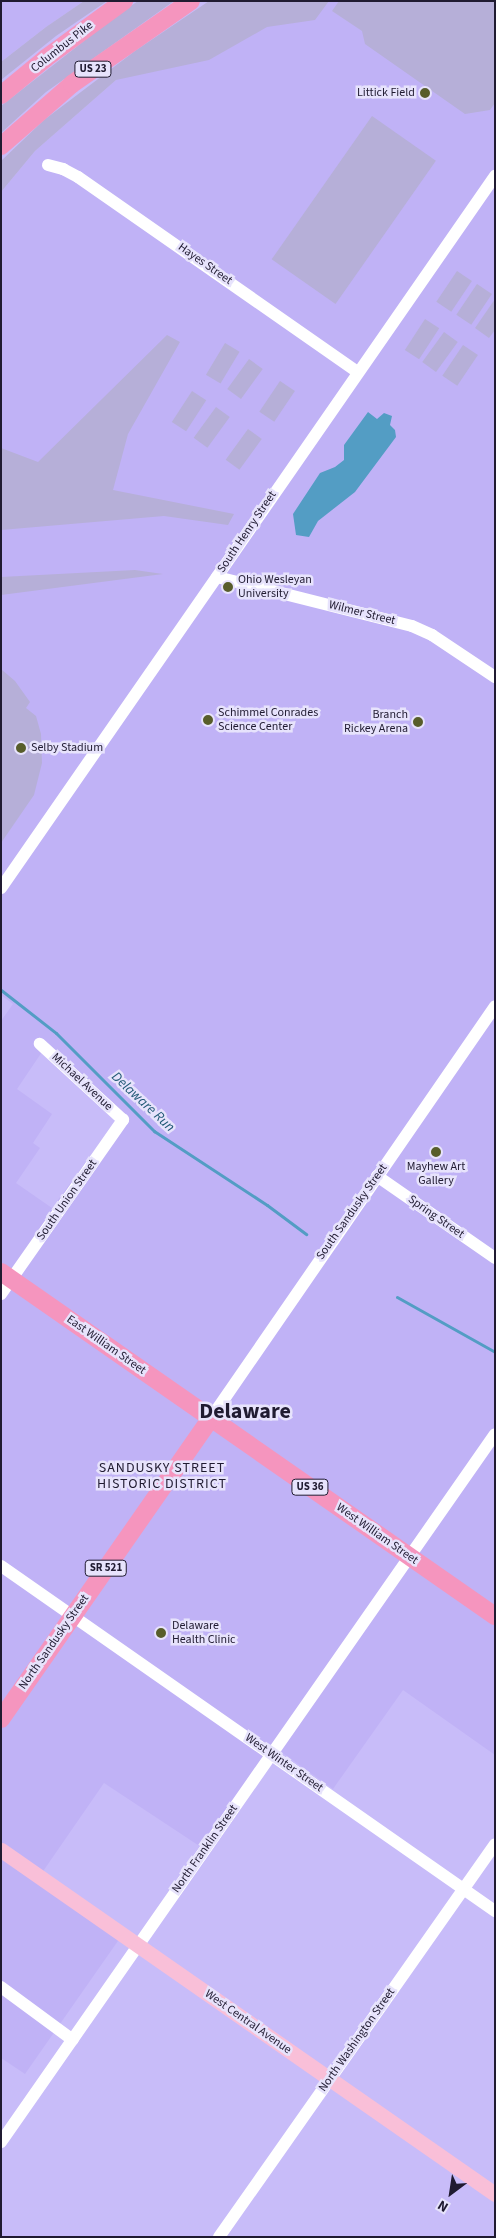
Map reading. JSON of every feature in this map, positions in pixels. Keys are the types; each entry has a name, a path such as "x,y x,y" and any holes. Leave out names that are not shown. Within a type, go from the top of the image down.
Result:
{"highway":[{"name":"Columbus Pike","path":"1,96 53,52 124,1"},
{"name":"US 23","path":"1,146 72,84 191,1"},
{"name":"East William Street","path":"6,1276 210,1418"},
{"name":"West William Street","path":"210,1418 495,1616"},
{"name":"North Sandusky Street","path":"1,1719 210,1418"}],"main road":[{"name":"West Central Avenue","path":"1,1850 495,2194"}],"street":[{"name":"Hayes Street","path":"48,165 63,168 78,177 358,372"},
{"name":"South Henry Street","path":"1,888 495,176"},
{"name":"Wilmer Street","path":"217,577 412,626 432,635 495,677"},
{"name":"South Sandusky Street","path":"210,1418 495,1008"},
{"name":"Michael Avenue","path":"40,1044 123,1120"},
{"name":"South Union Street","path":"1,1294 6,1276 123,1120"},
{"name":"Spring Street","path":"377,1176 495,1258"},
{"name":"North Franklin Street","path":"1,2142 495,1434"},
{"name":"West Winter Street","path":"1,1566 495,1911"},
{"name":"North Washington Street","path":"219,2237 495,1844"},
{"path":"1,1987 73,2040"}],"shaded area":[{"path":"1,1 84,1 46,27 1,62"},
{"path":"84,1 107,1 56,36 1,80 1,62 46,27"},
{"path":"138,1 174,1 46,92 1,133 1,106"},
{"path":"209,1 329,1 315,20 267,27 209,60 116,80 35,151 1,192 1,161 44,120 135,51"},
{"name":"Ohio Wesleyan University","path":"241,1 495,1 495,1755 403,1690 333,1789 277,1749 207,1851 104,1783 37,1880 120,1938 25,2074 1,2058 1,1021 13,1004 1,995 1,192 35,151 116,80","holes":["48,1043 123,1112 52,1208 16,1183 40,1148 33,1143 52,1114 17,1089"]},
{"path":"339,1 495,1 495,103 490,110 465,114 365,44 362,31 332,11"},
{"path":"372,116 436,161 336,304 272,259"},
{"path":"457,271 472,281 451,312 436,302"},
{"path":"477,284 492,294 471,325 456,315"},
{"path":"495,299 495,330 489,338 475,328"},
{"path":"425,319 439,328 419,359 405,350"},
{"path":"444,332 458,342 436,372 422,362"},
{"path":"167,335 180,342 128,434 113,490 234,514 228,525 164,516 1,530 1,448 38,462"},
{"path":"225,343 240,352 221,383 206,375"},
{"path":"463,345 478,355 457,386 442,376"},
{"path":"249,359 263,369 241,399 227,389"},
{"path":"280,381 295,391 274,422 259,412"},
{"path":"192,391 206,400 186,431 172,422"},
{"path":"216,407 230,417 207,448 194,438"},
{"path":"248,429 262,439 239,470 226,460"},
{"path":"135,570 163,574 1,595 1,577"},
{"name":"Selby Stadium","path":"1,669 15,681 30,702 26,708 36,716 41,734 42,763 34,795 1,843"}],"water":[{"path":"368,412 377,419 384,413 392,416 390,425 395,430 396,437 355,492 318,521 309,537 296,535 293,514 320,473 335,467 344,460 344,445"}],"waterway":[{"name":"Delaware Run","path":"1,990 56,1033 154,1131 267,1205 306,1234"},
{"name":"Delaware Run","path":"397,1297 495,1352"}],"place":[{"name":"Littick Field","path":"425,93"},
{"name":"Ohio Wesleyan University","path":"228,587"},
{"name":"Schimmel Conrades Science Center","path":"208,720"},
{"name":"Branch Rickey Arena","path":"418,722"},
{"name":"Selby Stadium","path":"21,748"},
{"name":"Mayhew Art Gallery","path":"436,1152"},
{"name":"Delaware Health Clinic","path":"161,1633"}],"district":[{"name":"Delaware","path":"245,1412"},
{"name":"SANDUSKY STREET HISTORIC DISTRICT","path":"162,1476"}]}
